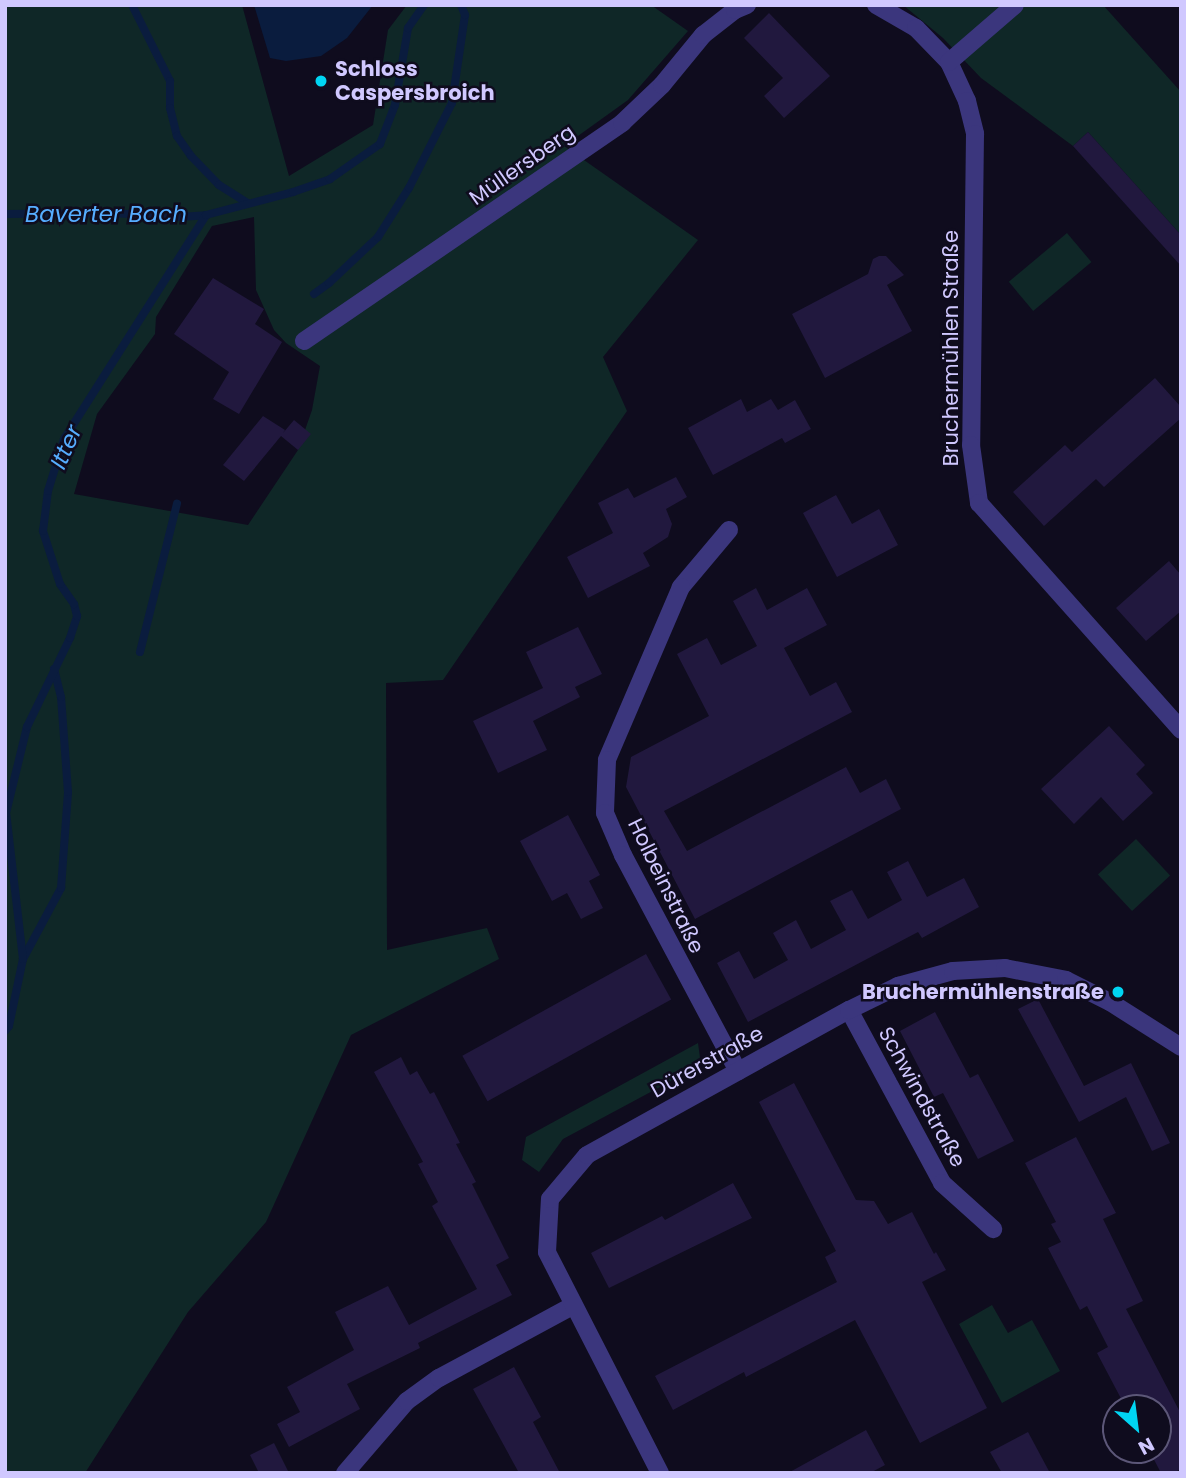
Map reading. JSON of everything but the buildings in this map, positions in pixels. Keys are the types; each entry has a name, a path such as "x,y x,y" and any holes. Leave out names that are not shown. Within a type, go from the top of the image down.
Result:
{"street":[{"name":"Müllersberg","path":"304,341 622,123 662,85 703,35 735,10 747,5"},
{"path":"877,5 916,28 949,62 1015,5"},
{"name":"Bruchermühlen Straße","path":"949,62 967,101 975,134 971,445 979,503 1181,730"},
{"name":"Holbeinstraße","path":"729,530 681,587 607,761 605,813 623,855 738,1071"},
{"name":"Dürerstraße","path":"660,1473 547,1252 550,1199 587,1154 849,1010 898,986 953,971 1005,968 1066,980 1110,1002 1181,1047"},
{"name":"Schwindstraße","path":"849,1010 942,1183 993,1229"},
{"path":"345,1473 407,1401 439,1378 574,1305"}],"green space":[{"path":"5,5 242,5 289,176 373,125 388,30 407,5 651,5 688,31 628,100 564,146 698,240 603,357 627,411 443,680 386,683 387,950 487,928 499,959 351,1035 266,1222 188,1312 85,1473 5,1473","holes":["254,217 256,290 274,330 286,343 320,366 312,410 298,450 248,525 74,494 97,414 155,334 156,317 212,226"]},
{"path":"903,5 1103,5 1181,92 1181,235 1088,132 1073,146 981,78 943,38"},
{"path":"1067,233 1091,262 1033,311 1009,282"},
{"path":"1136,839 1170,876 1132,911 1098,874"},
{"path":"698,1043 701,1065 563,1139 539,1172 522,1160 526,1137"},
{"path":"992,1305 1008,1333 1032,1320 1060,1371 1002,1403 959,1324"}],"water":[{"path":"254,5 373,5 347,38 321,56 286,61 270,58"}],"waterway":[{"path":"132,5 170,81 170,108 177,136 191,156 219,185 248,203"},
{"name":"Itter","path":"5,1031 9,1026 23,959 6,813 27,727 70,638 77,616 74,604 60,584 43,531 48,491 64,439 206,215 293,192 330,179 380,144 395,105 408,28 424,5"},
{"path":"314,294 378,237 409,188 452,103 465,15 461,5"},
{"name":"Baverter Bach","path":"5,214 112,213 180,217 206,215"},
{"path":"140,652 177,504"},
{"path":"23,959 61,888 68,792 61,697 54,669"}],"place":[{"name":"Schloss Caspersbroich","path":"321,81"},
{"name":"Bruchermühlenstraße","path":"1118,992"}]}
